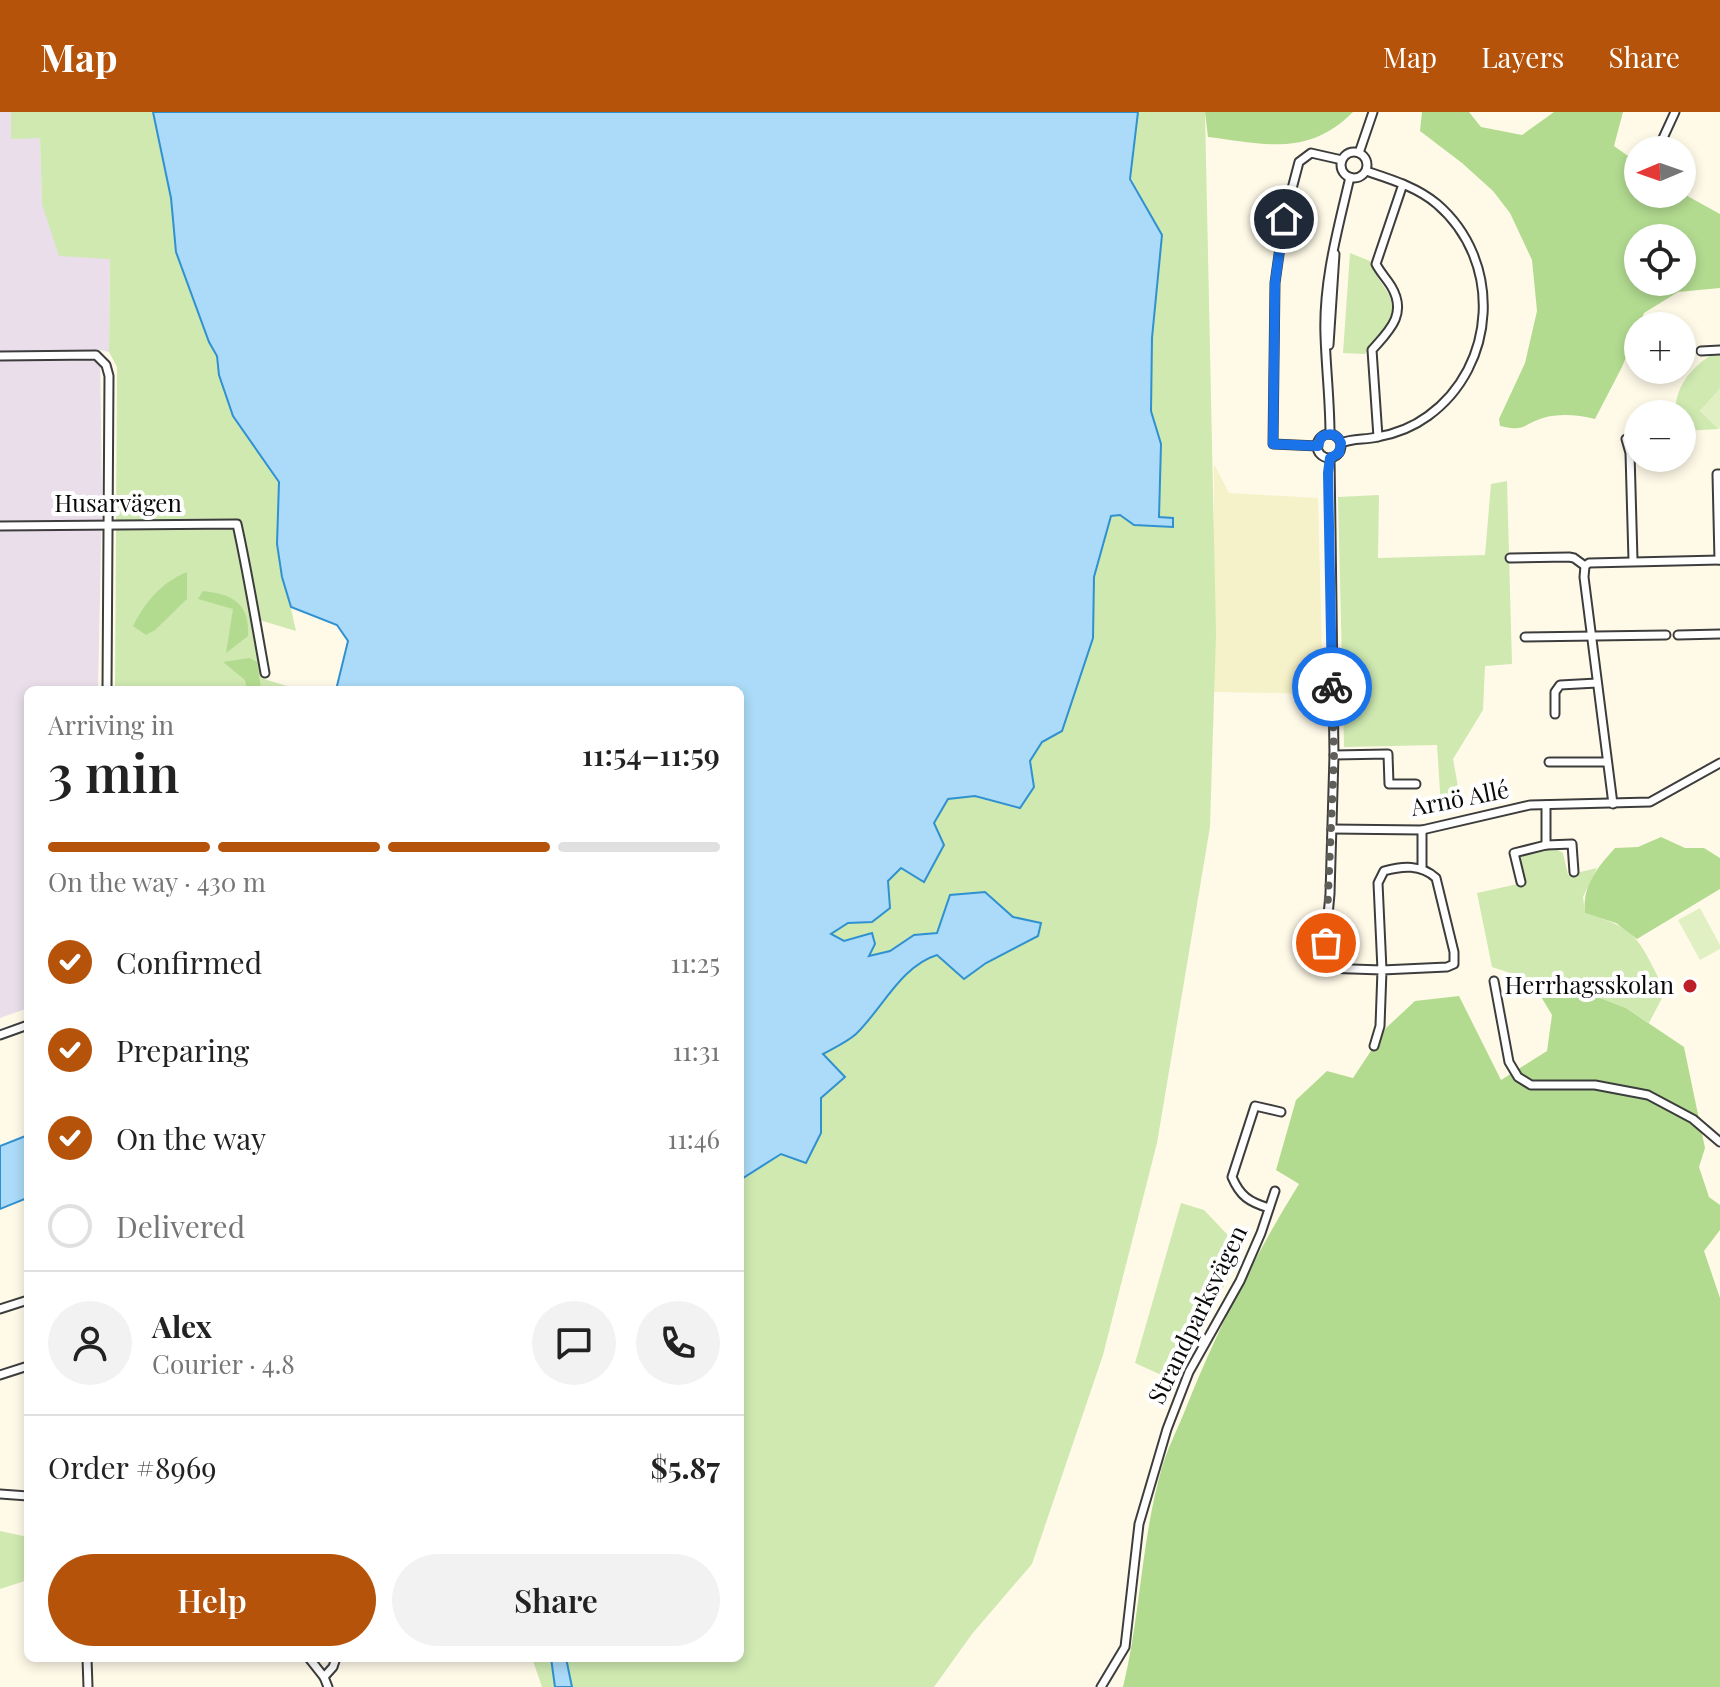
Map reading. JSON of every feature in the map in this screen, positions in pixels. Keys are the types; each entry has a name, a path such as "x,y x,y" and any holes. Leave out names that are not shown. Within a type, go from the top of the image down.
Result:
{"street":[{"path":"1359,153 1373,112"},
{"path":"1664,136 1675,112"},
{"path":"1318,446 1273,444 1275,283 1284,219 1299,162 1311,153 1342,160"},
{"path":"1349,153 1359,153 1367,162 1366,171 1358,177 1350,177 1341,169 1342,160 1349,153"},
{"path":"1341,443 1397,432 1424,419 1453,394 1473,360 1484,318 1482,280 1470,246 1440,207 1403,184 1366,171"},
{"path":"1330,434 1325,337 1327,298 1330,262 1350,177"},
{"path":"1378,437 1372,350 1388,335 1396,313 1394,290 1376,264 1403,184"},
{"path":"1701,351 1720,350"},
{"path":"0,356 96,355 106,365 109,376 107,686"},
{"path":"1330,434 1341,443 1339,453 1330,458 1320,454 1318,446 1321,437 1330,434"},
{"path":"1330,458 1334,755 1323,968 1382,970 1447,967 1454,964 1454,952 1436,878 1422,868 1384,871 1378,894 1382,970 1380,1026 1374,1046"},
{"path":"1631,472 1633,560"},
{"path":"1585,566 1589,563 1633,560 1720,560 1717,474 1720,474"},
{"name":"Husarvägen","path":"0,526 237,524 254,599 265,673"},
{"path":"1510,558 1574,558 1585,566 1613,804"},
{"path":"1678,635 1720,634"},
{"path":"1525,637 1666,635"},
{"path":"1555,714 1555,692 1560,685 1597,683"},
{"path":"1334,755 1388,754 1389,784 1416,784"},
{"path":"1549,762 1606,762"},
{"name":"Arnö Allé","path":"1332,829 1422,830 1530,805 1650,802 1720,763"},
{"name":"Arnö Allé","path":"1546,805 1546,845"},
{"path":"1422,830 1422,868"},
{"path":"1521,882 1514,853 1546,845 1572,844 1574,872"},
{"path":"1494,981 1509,1062 1518,1077 1531,1085 1595,1085 1648,1095 1693,1119 1720,1142"},
{"path":"0,1035 24,1026"},
{"path":"1269,1208 1249,1202 1232,1177 1255,1106 1281,1112"},
{"name":"Strandparksvägen","path":"1101,1687 1125,1647 1139,1524 1167,1429 1189,1372 1240,1281 1275,1191"},
{"path":"0,1309 24,1301"},
{"path":"0,1375 24,1367"},
{"path":"0,1494 24,1496"},
{"path":"87,1662 88,1687"},
{"path":"312,1662 328,1687"},
{"path":"324,1677 335,1662"}],"shaded area":[{"path":"0,112 11,112 11,139 40,137 42,204 110,258 109,352 100,350 102,499 98,686 24,686 24,1009 0,1018"},
{"path":"1214,464 1229,493 1318,498 1323,694 1214,692"}],"green space":[{"path":"11,112 153,112 171,198 176,252 217,356 219,375 285,479 290,604 296,631 256,619 264,679 287,686 115,686 117,367 109,352 110,259 59,256 42,204 40,138 11,139"},
{"path":"1138,112 1205,112 1216,634 1210,827 1157,1143 1103,1355 1032,1564 972,1634 934,1687 572,1687 567,1662 744,1662 744,1177 781,1154 806,1163 821,1133 823,1055 855,1034 913,969 937,955 964,979 986,963 1038,936 1040,923 1013,917 985,892 937,933 914,935 890,951 868,956 830,934 848,923 872,922 888,881 902,867 925,882 933,823 948,799 1034,787 1030,761 1042,742 1062,731 1093,638 1094,577 1111,516 1120,515 1134,525 1172,526 1159,518 1161,444 1151,411 1152,338 1162,235 1130,176"},
{"path":"1205,112 1353,112 1319,136 1302,142 1267,144 1208,137"},
{"path":"1422,112 1469,112 1481,127 1522,135 1554,112 1623,112 1614,146 1624,153 1624,208 1696,208 1696,201 1720,214 1720,288 1696,290 1696,224 1624,224 1624,296 1672,296 1646,312 1624,312 1624,362 1595,419 1556,415 1519,428 1500,426 1499,419 1525,363 1537,311 1532,260 1510,213 1493,191 1420,131"},
{"path":"1350,253 1370,261 1392,305 1393,313 1388,326 1365,354 1343,353"},
{"path":"1713,354 1720,354 1720,389 1700,411 1720,429 1696,430 1696,400 1677,400 1683,384 1696,384 1698,365"},
{"path":"1720,389 1720,427 1718,429 1700,411"},
{"path":"1507,481 1512,664 1485,666 1483,710 1453,759 1461,803 1441,806 1437,745 1344,747 1338,497 1379,495 1378,558 1485,555 1491,484"},
{"path":"187,572 187,599 146,635 133,626 155,594"},
{"path":"203,591 231,598 246,615 248,636 226,653 233,609 198,599"},
{"path":"250,658 257,662 261,686 246,686 245,680 223,662"},
{"path":"1661,837 1685,848 1704,848 1720,858 1720,889 1637,939 1616,923 1585,913 1588,886 1615,848 1638,847"},
{"path":"1554,848 1563,853 1568,875 1597,868 1583,897 1585,913 1626,930 1647,955 1662,984 1657,988 1662,998 1649,1023 1626,1008 1577,989 1531,980 1492,967 1477,893 1522,883 1517,861 1523,853"},
{"path":"1700,908 1720,949 1700,960 1678,920"},
{"path":"1531,980 1577,989 1626,1008 1684,1047 1705,1148 1699,1167 1709,1197 1720,1205 1720,1230 1704,1251 1720,1298 1720,1687 1123,1687 1150,1519 1165,1457 1224,1322 1299,1184 1276,1170 1296,1100 1327,1071 1353,1078 1386,1028 1415,1001 1459,996 1501,1080 1547,1051 1552,1015"},
{"path":"1181,1203 1204,1210 1242,1250 1177,1382 1135,1363"},
{"path":"0,1531 24,1536 24,1581 0,1589"},
{"path":"533,1662 552,1662 555,1687 542,1687"}],"water":[{"path":"153,112 1138,112 1130,179 1162,235 1152,338 1151,411 1161,444 1159,517 1173,518 1173,527 1134,525 1120,515 1111,516 1094,577 1093,638 1062,731 1042,742 1030,761 1034,787 1020,808 975,796 948,799 934,823 944,845 924,882 901,868 888,881 890,908 872,922 848,923 831,934 844,941 872,933 875,944 869,956 890,951 914,935 937,933 950,895 985,892 1013,917 1041,923 1038,936 986,963 964,979 937,955 924,961 902,978 856,1034 823,1054 845,1077 821,1098 821,1133 806,1163 781,1154 744,1177 744,686 337,686 348,641 337,625 291,607 277,544 279,482 233,416 219,375 217,356 176,252 171,198"},
{"path":"24,1137 24,1199 0,1209 0,1146"},
{"path":"552,1662 567,1662 572,1687 555,1687"}],"way so far":[{"path":"1326,943 1334,755 1332,687"}],"place":[{"name":"Herrhagsskolan","path":"1690,986"}],"route":[{"path":"1284,219 1275,283 1273,444 1318,446 1321,437 1327,434 1333,434 1341,443 1339,453 1330,458 1328,473 1332,687"}]}
